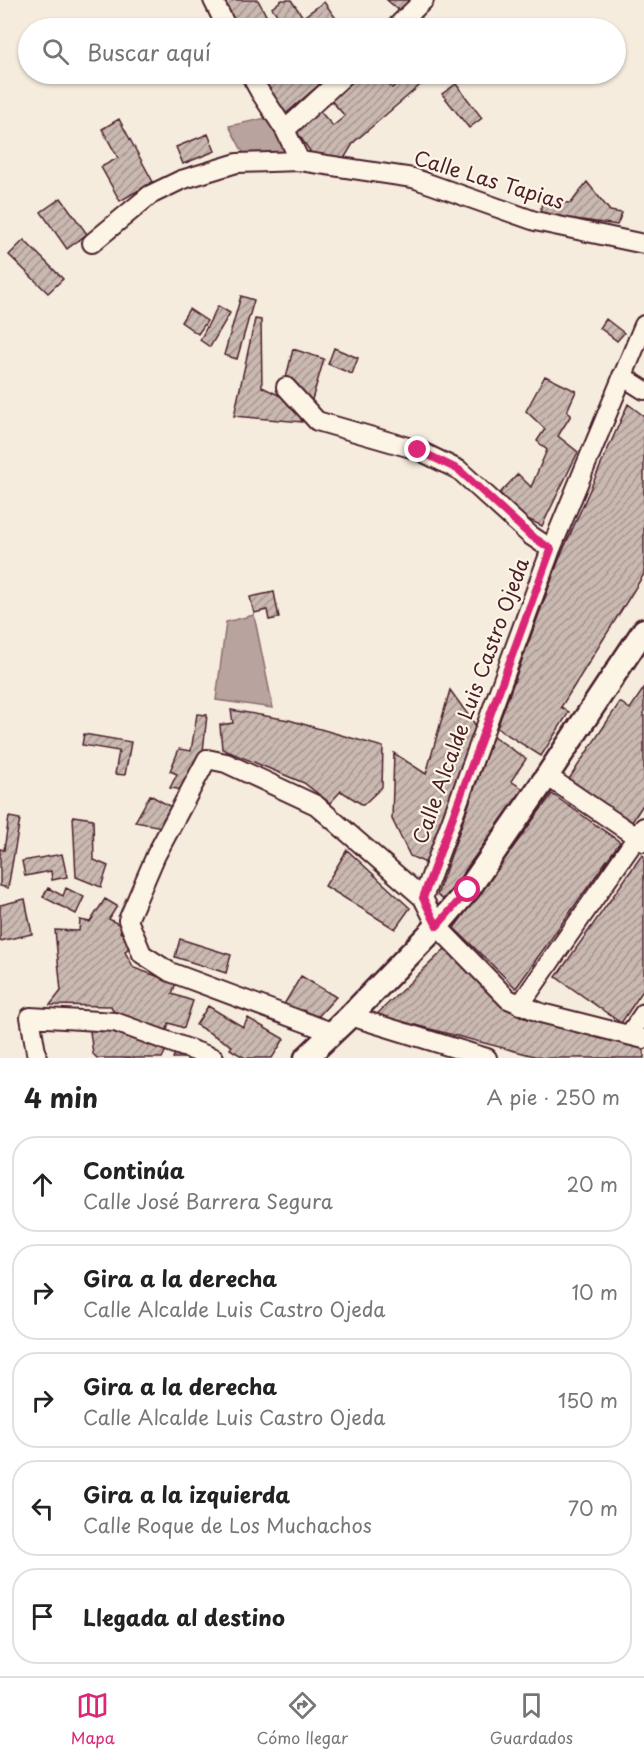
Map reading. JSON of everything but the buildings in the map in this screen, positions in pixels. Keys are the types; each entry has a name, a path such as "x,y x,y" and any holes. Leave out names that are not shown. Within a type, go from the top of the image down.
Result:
{"street":[{"path":"213,0 222,18"},
{"path":"405,18 424,0"},
{"path":"256,84 285,130 300,160"},
{"path":"285,130 335,84"},
{"name":"Calle Las Tapias","path":"92,243 150,195 181,180 237,163 300,160 413,178 535,220 644,244"},
{"name":"Calle Alcalde Luis Castro Ojeda","path":"423,898 551,549 644,325"},
{"path":"622,376 644,390"},
{"path":"286,387 317,421 418,450 459,470 530,535 551,549"},
{"path":"306,1058 437,926 468,890 644,630"},
{"path":"332,1032 170,972 142,954 128,920 156,855 207,759 226,763 316,805 423,898 437,926 508,999 541,1012 637,1037 644,1013"},
{"path":"520,1005 642,836 547,776"},
{"path":"350,1016 488,1058"},
{"path":"37,1058 30,1017 115,1022 214,1058"}],"shaded area":[{"path":"266,118 286,151 246,158 229,126"},
{"path":"254,615 273,708 216,700 226,622"}],"route":[{"path":"418,450 459,470 530,535 551,549 423,898 437,926 468,890"}]}
